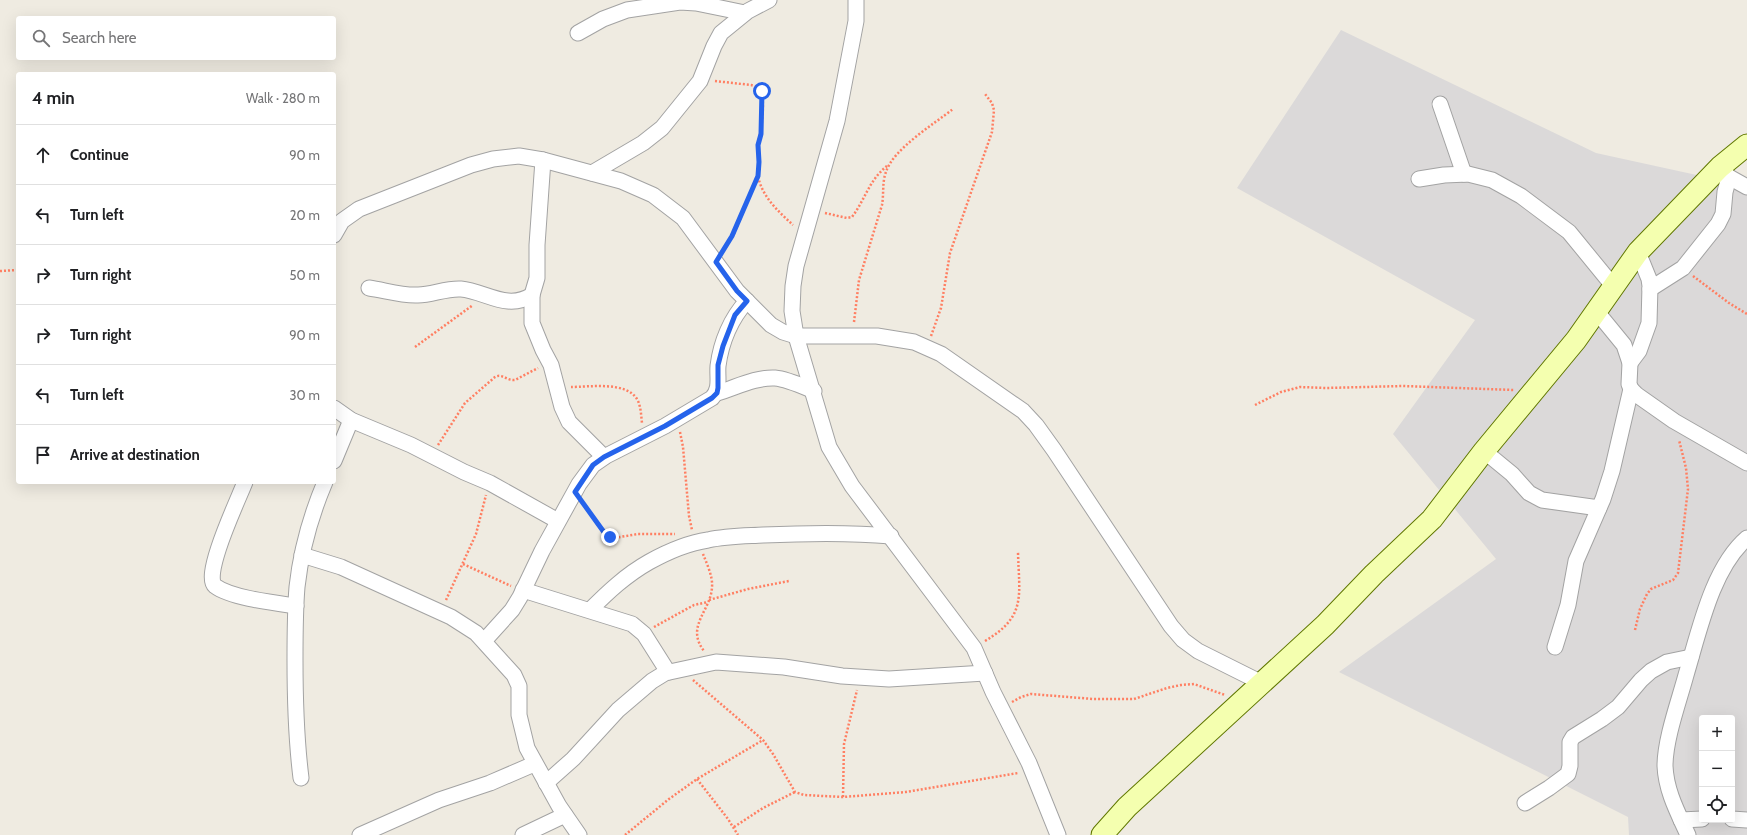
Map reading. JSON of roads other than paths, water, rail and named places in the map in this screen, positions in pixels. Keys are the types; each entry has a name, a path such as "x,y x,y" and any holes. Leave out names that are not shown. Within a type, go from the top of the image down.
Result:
{"street":[{"path":"592,173 652,137 669,120 700,81 714,46 721,34 745,13 769,0"},
{"path":"856,0 856,21 837,121 806,236 796,266 793,286 792,311 796,336 830,447 852,486 974,648 1001,709 1032,770 1058,835"},
{"path":"578,34 603,19 628,10 680,2 696,3 745,13"},
{"path":"1440,104 1464,174"},
{"path":"1102,835 1142,792 1243,702 1262,682 1325,625 1374,574 1432,519 1484,451 1576,340 1638,252 1725,172 1747,145"},
{"path":"336,231 342,220 359,209 471,165 506,157 519,156 543,160 621,181 653,195 683,218 737,291 771,325 783,332 796,336 819,337 853,335 885,337 914,342 941,354 1023,411 1036,425 1112,535 1171,626 1183,640 1198,652 1262,682"},
{"path":"543,160 537,245 537,278 532,295 532,322 543,350 550,362 562,407 569,422 604,457"},
{"path":"1725,172 1747,187"},
{"path":"1650,289 1684,268 1718,224 1723,214 1725,172"},
{"path":"1419,179 1444,175 1464,174 1492,180 1521,196 1569,232 1614,287"},
{"path":"1630,363 1639,351 1650,323 1649,279 1638,252"},
{"path":"369,288 417,295 448,289 462,289 495,299 517,302 525,300 532,295"},
{"path":"717,393 718,365 723,346 735,315 747,301"},
{"path":"1555,647 1568,605 1576,561 1599,508 1612,471 1630,389 1630,363 1624,345 1597,312"},
{"path":"484,641 512,610 558,521 593,465 604,457 678,419 712,398 717,393 755,381 775,378 814,391"},
{"path":"1630,389 1671,419 1747,463"},
{"path":"336,409 351,420 490,483 558,521"},
{"path":"336,456 351,420"},
{"path":"1484,451 1512,474 1528,493 1542,500 1599,508"},
{"path":"244,484 216,554 212,582 215,586 247,597 296,606"},
{"path":"301,778 296,740 296,606 302,554 314,509 324,484"},
{"path":"590,610 629,574 695,536 735,537 848,532 891,536"},
{"path":"1688,835 1672,799 1665,766 1669,738 1676,707 1711,593 1734,551 1747,538"},
{"path":"302,554 341,567 440,612 476,633 484,641 514,675 518,686 519,715 527,748 534,764 579,835"},
{"path":"523,590 632,624 644,634 674,671"},
{"path":"1525,803 1550,788 1568,774 1570,766 1570,742 1573,736 1602,719 1618,707 1641,680 1651,671 1667,662 1691,656"},
{"path":"546,784 573,759 618,710 652,681 674,671 711,663 784,667 860,678 889,679 985,673"},
{"path":"360,835 439,800 490,783 534,764"},
{"path":"523,835 565,815"},
{"path":"1681,820 1699,819"},
{"path":"1735,819 1747,820"}]}
